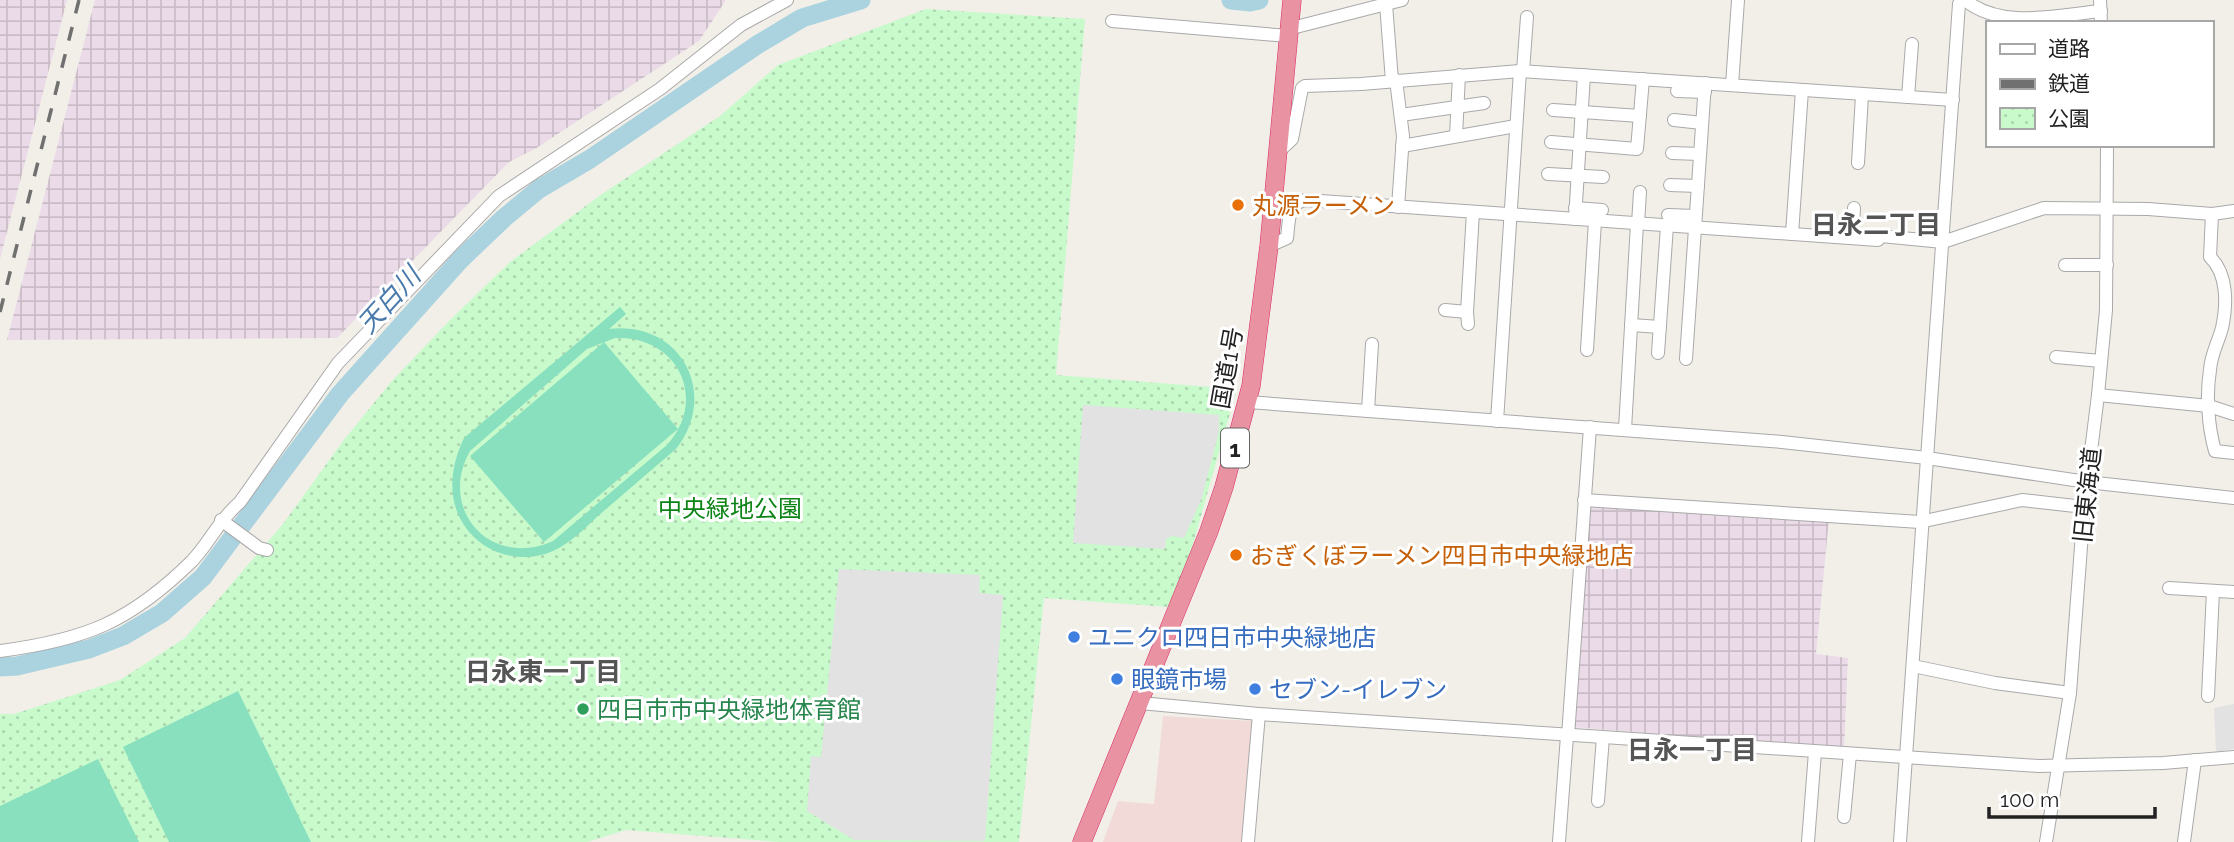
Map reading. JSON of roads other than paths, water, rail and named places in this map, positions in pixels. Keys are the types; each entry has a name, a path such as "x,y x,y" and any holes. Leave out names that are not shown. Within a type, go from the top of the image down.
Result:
{"highway":[{"name":"国道1号","path":"1082,842 1213,520 1248,402 1259,337 1269,246 1292,0"}],"street":[{"path":"0,651 54,643 99,629 149,599 193,559 224,522 338,363 499,196 670,81 741,26 787,0"},
{"path":"1112,20 1288,32 1402,0"},
{"path":"1732,85 1738,0"},
{"path":"1900,842 1959,4 1963,0 1980,11 2034,19 2101,11"},
{"path":"1387,4 1394,80 1401,116 1398,207"},
{"path":"1497,421 1516,126 1527,17"},
{"path":"1908,97 1912,44"},
{"path":"1278,152 1292,139 1302,88 1305,86 1521,71 1643,79 1705,88"},
{"path":"1456,136 1459,75"},
{"path":"1575,214 1584,75"},
{"path":"1551,142 1637,149 1643,79"},
{"path":"1677,90 1732,85 1952,100"},
{"path":"1686,359 1705,88"},
{"path":"1792,234 1802,90"},
{"path":"1858,163 1862,95"},
{"path":"1401,116 1484,103"},
{"path":"1553,110 1640,116"},
{"path":"1674,120 1702,122"},
{"path":"1402,146 1516,126"},
{"name":"旧東海道","path":"2046,842 2070,693 2084,507 2101,361 2107,265 2107,147"},
{"path":"1672,153 1700,154"},
{"path":"1548,174 1603,177"},
{"path":"1670,185 1698,186"},
{"path":"1625,429 1640,192"},
{"path":"1269,246 1287,238 1291,211 1298,201 1510,215 1598,215 1638,224 1667,220 1792,234 1878,240 1881,236 1942,242 2044,208 2107,208 2213,214 2234,211"},
{"path":"1852,238 1854,208"},
{"path":"1445,310 1468,318 1473,212"},
{"path":"2213,214 2210,257 2219,266 2224,294 2222,326 2212,351 2209,373 2209,406 2215,450 2234,453"},
{"path":"1587,350 1598,215"},
{"path":"1658,353 1667,220"},
{"path":"2065,265 2107,265"},
{"path":"1631,325 1660,327"},
{"path":"1368,411 1372,344"},
{"path":"2056,357 2101,361"},
{"path":"2098,395 2209,406 2234,414"},
{"path":"1248,402 1782,442 1927,458 2087,482 2234,499"},
{"path":"1559,842 1590,427"},
{"path":"1584,500 1923,521 2022,500 2084,507"},
{"path":"224,522 263,549"},
{"path":"2169,587 2234,592"},
{"path":"2208,696 2213,591"},
{"path":"1913,666 1995,683 2070,693"},
{"path":"1140,703 1567,736 2059,767 2234,757"},
{"path":"1248,842 1259,714"},
{"path":"1598,801 1603,737"},
{"path":"1808,842 1815,752"},
{"path":"1844,817 1850,754"},
{"path":"2184,842 2195,760"}],"waterway":[{"name":"天白川","path":"0,667 17,666 89,649 123,636 162,613 203,577 340,394 461,259 504,218 539,189 590,159 757,45 802,18 861,0"},
{"name":"天白川","path":"1231,0 1259,0"}],"railway":[{"path":"0,312 79,0"}],"place":[{"name":"丸源ラーメン","path":"1238,205"},
{"name":"おぎくぼラーメン四日市中央緑地店","path":"1236,555"},
{"name":"ユニクロ四日市中央緑地店","path":"1074,637"},
{"name":"眼鏡市場","path":"1117,679"},
{"name":"セブン-イレブン","path":"1255,689"},
{"name":"四日市市中央緑地体育館","path":"583,709"}],"district":[{"name":"日永二丁目","path":"1876,225"},
{"name":"日永東一丁目","path":"543,672"},
{"name":"日永一丁目","path":"1692,750"}],"park label":[{"name":"中央緑地公園","path":"730,508"}]}
